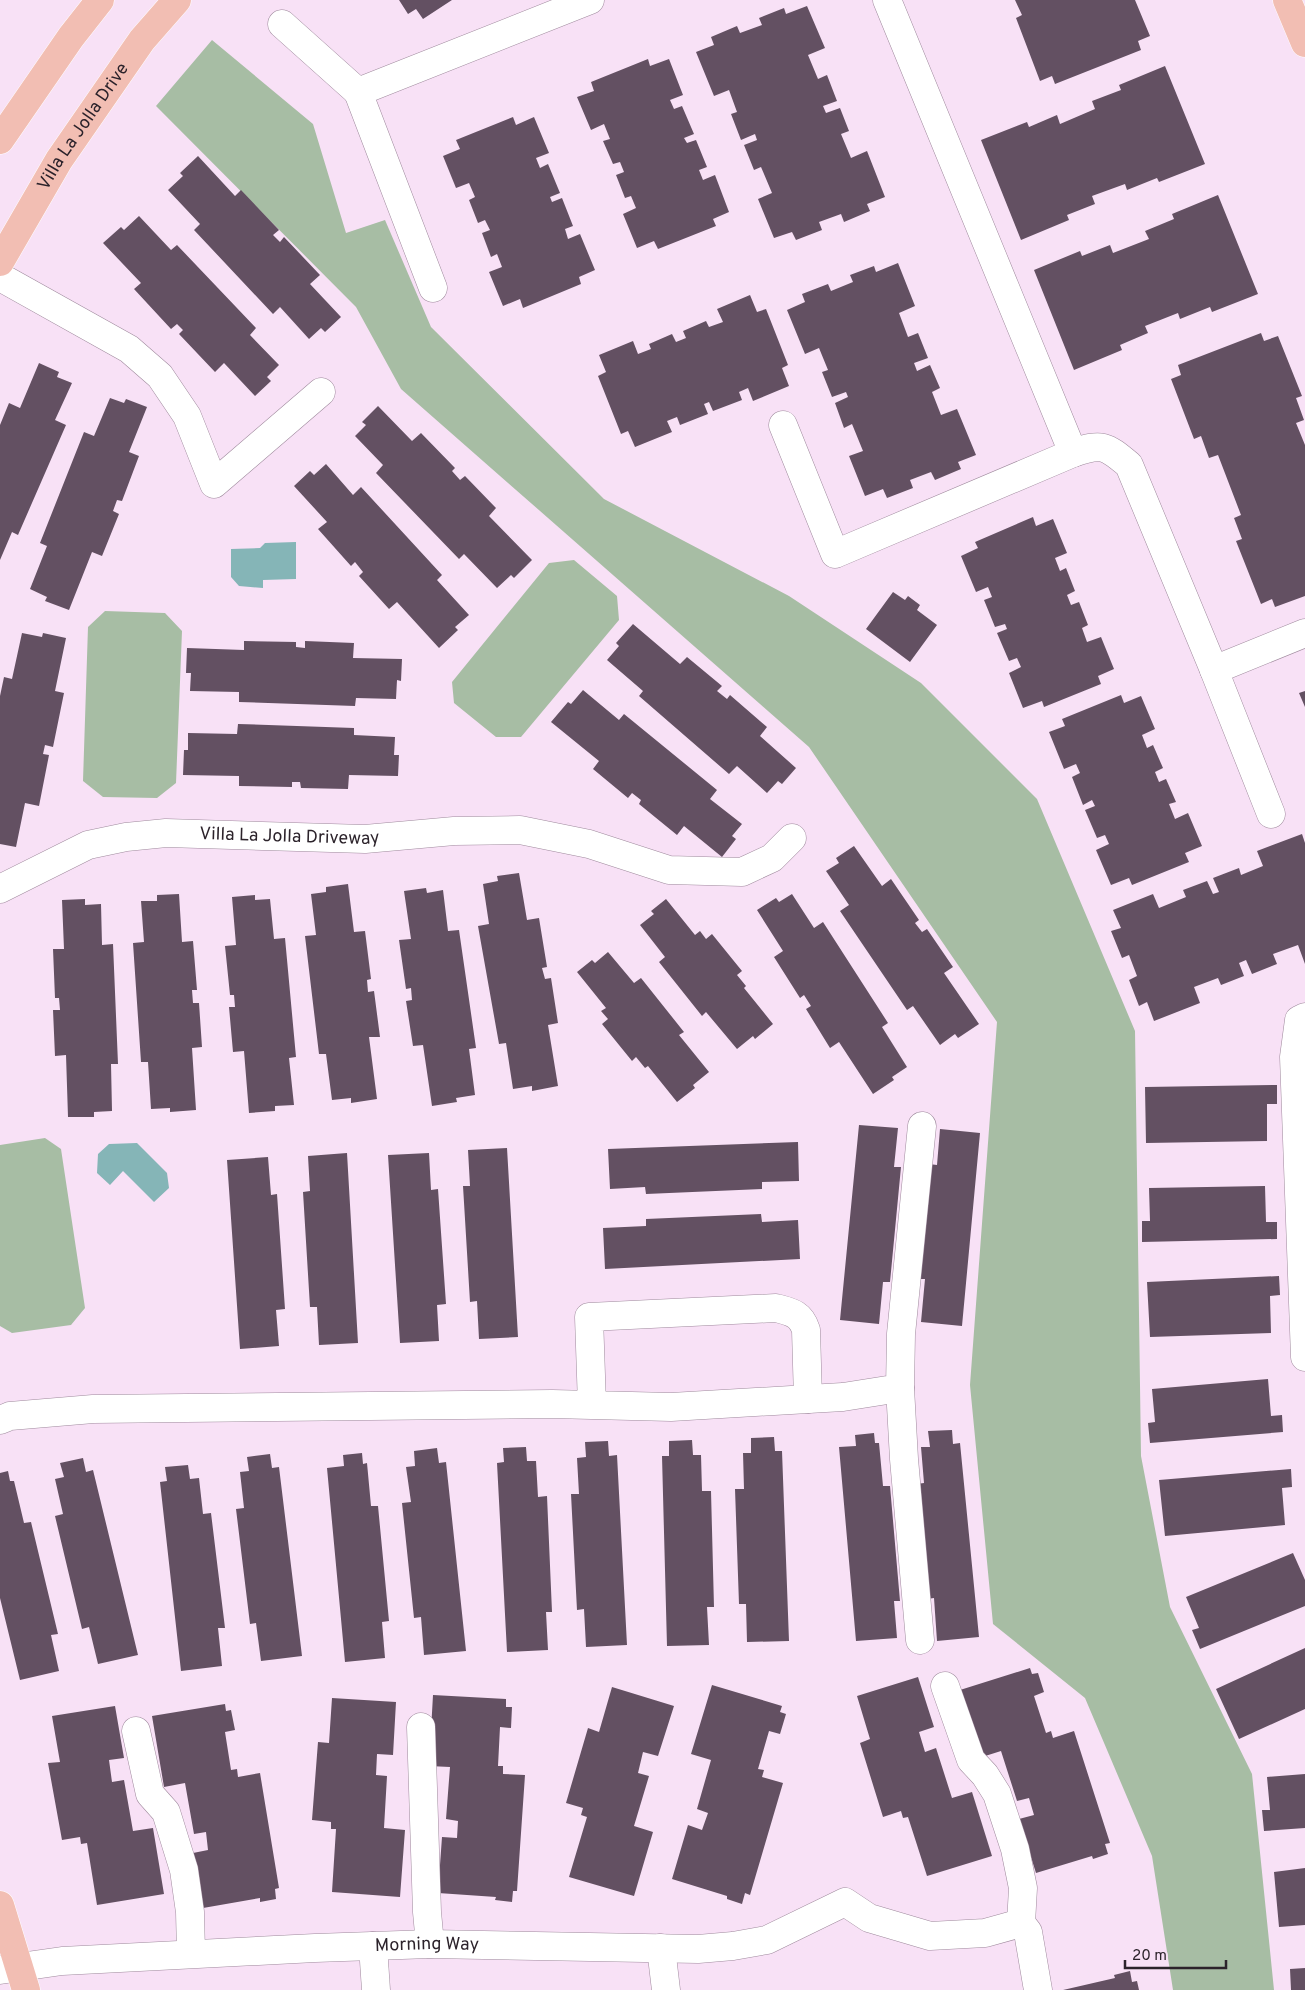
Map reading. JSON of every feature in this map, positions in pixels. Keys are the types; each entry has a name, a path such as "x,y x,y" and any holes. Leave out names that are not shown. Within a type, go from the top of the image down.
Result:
{"main road":[{"path":"0,140 71,36 100,0"},
{"name":"Villa La Jolla Drive","path":"0,262 59,160 142,40 177,0"},
{"path":"1287,0 1305,43"},
{"path":"0,1905 15,1976"}],"street":[{"path":"358,92 590,0"},
{"path":"887,0 1073,453"},
{"path":"282,24 358,92 433,288"},
{"path":"0,278 129,349 160,376 187,416 214,484 321,392"},
{"path":"783,425 835,554 1073,453 1093,446 1111,450 1129,465 1271,814"},
{"path":"1214,670 1305,633"},
{"name":"Villa La Jolla Driveway","path":"0,889 88,845 126,837 166,833 365,839 454,831 520,830 588,844 669,870 742,872 772,858 792,838"},
{"path":"1305,1017 1299,1020 1294,1057 1305,1354"},
{"path":"920,1640 904,1459 900,1388 902,1327 922,1126"},
{"path":"592,1405 590,1317 776,1308 794,1312 803,1320 806,1330 808,1399"},
{"path":"3,1416 93,1409 592,1405 671,1407 843,1398 900,1388"},
{"path":"945,1686 971,1760 985,1775 997,1794 1015,1849 1023,1888 1021,1923 1028,1932 1038,1990"},
{"path":"421,1727 427,1912 430,1944"},
{"path":"136,1732 150,1794 166,1812 184,1870 190,1912 191,1953"},
{"name":"Morning Way","path":"15,1976 62,1961 191,1953 430,1944 698,1949 733,1946 767,1940 845,1902 869,1918 930,1936 986,1933 1021,1923"},
{"path":"373,1946 376,1990"},
{"path":"661,1948 666,1990"}],"shaded area":[{"path":"212,40 313,124 346,233 385,220 431,327 604,499 789,596 921,683 1037,799 1135,1031 1141,1456 1170,1607 1252,1774 1274,1990 1173,1990 1152,1856 1085,1698 993,1624 970,1385 997,1022 809,747 401,389 356,307 156,106"},
{"path":"296,542 296,579 263,580 263,588 239,586 231,577 231,549 260,548 265,543"},
{"path":"574,560 617,596 619,620 521,737 496,737 454,703 452,682 549,563"},
{"path":"105,611 165,613 182,631 176,783 157,798 103,797 83,781 88,627"},
{"path":"45,1138 61,1149 85,1308 71,1325 12,1333 0,1326 0,1145"},
{"path":"137,1143 167,1173 169,1188 154,1202 123,1171 110,1185 97,1173 98,1154 109,1144"}],"building":[{"path":"399,0 452,0 423,19 416,9 408,14"},
{"path":"1015,0 1135,0 1150,36 1138,41 1141,50 1055,84 1052,76 1040,81 1016,18 1022,15"},
{"path":"807,6 825,48 808,55 818,79 827,75 837,101 823,106 826,113 840,108 849,131 841,134 851,158 867,151 885,197 867,204 870,211 844,222 841,214 819,222 822,230 796,240 792,232 774,238 758,199 772,193 761,167 754,170 744,145 757,140 755,134 741,140 731,114 737,112 729,90 714,96 696,52 714,45 711,37 737,26 740,33 762,25 759,18 784,8 786,14"},
{"path":"648,59 650,66 669,59 683,95 670,100 674,109 682,106 694,134 684,138 687,143 696,140 707,167 699,170 703,180 715,175 729,212 713,219 716,226 658,249 654,241 637,248 623,214 636,208 631,196 625,198 616,175 624,172 620,162 613,164 603,141 610,139 604,124 591,130 577,97 594,91 591,82"},
{"path":"1165,66 1205,164 1159,182 1157,178 1127,190 1125,184 1092,196 1095,204 1067,215 1069,220 1021,240 981,140 1027,122 1029,127 1057,115 1060,124 1095,109 1092,101 1121,90 1119,85"},
{"path":"513,117 516,125 534,117 549,153 536,158 540,168 548,164 560,193 550,197 552,202 562,198 573,226 565,229 568,239 580,234 595,270 579,277 581,284 523,308 520,299 503,306 489,272 502,267 497,254 491,257 482,233 490,230 485,220 478,223 469,200 475,197 469,183 456,188 443,156 460,149 456,140"},
{"path":"198,156 235,196 241,190 279,230 273,235 280,242 284,237 320,275 310,284 341,317 325,332 321,328 309,339 280,307 273,314 194,230 200,224 168,190 183,176 180,173"},
{"path":"1218,195 1258,294 1212,312 1210,307 1180,319 1178,313 1145,326 1148,333 1120,345 1122,350 1074,370 1034,270 1080,251 1082,256 1110,245 1113,253 1149,239 1145,231 1174,219 1172,214"},
{"path":"139,216 171,250 177,245 256,328 250,335 279,365 267,377 271,381 255,396 224,363 215,372 179,334 183,330 177,324 171,329 134,289 141,283 103,243 121,227 124,230"},
{"path":"898,263 915,306 899,313 908,337 918,333 928,358 914,363 917,371 930,365 940,388 932,392 941,415 957,409 976,455 958,462 961,469 935,480 931,472 910,480 913,488 887,498 883,489 865,496 849,456 863,451 852,424 844,428 835,403 848,397 846,392 832,397 822,372 828,370 819,348 805,354 787,310 805,302 802,294 828,284 831,291 853,282 850,275 874,266 876,272"},
{"path":"750,295 757,312 766,309 788,365 782,368 789,386 753,401 748,388 739,392 742,400 713,411 709,402 704,404 708,414 680,425 677,417 667,421 672,432 635,447 628,431 621,434 598,376 606,372 599,355 633,341 638,354 651,349 649,344 672,334 676,342 686,338 683,331 706,321 709,327 723,322 717,309"},
{"path":"1261,333 1264,341 1278,336 1302,396 1296,398 1304,420 1296,423 1305,445 1305,596 1275,607 1272,599 1261,604 1236,541 1242,539 1234,518 1241,515 1218,455 1209,458 1201,436 1194,439 1171,379 1181,375 1178,365"},
{"path":"39,363 59,372 57,377 72,383 55,420 66,425 18,535 12,532 0,560 0,425 9,403 20,408"},
{"path":"110,398 124,403 126,399 147,407 129,452 139,456 122,501 117,500 113,511 119,514 102,556 92,552 69,610 45,601 47,597 30,589 47,546 40,543 84,432 94,436"},
{"path":"378,406 412,441 421,433 455,468 452,471 460,480 465,476 496,508 489,516 532,560 514,578 511,575 497,588 464,554 459,559 376,473 383,465 355,436 366,425 362,422"},
{"path":"326,464 353,495 361,487 442,575 437,580 469,615 455,627 458,630 439,648 397,602 389,609 359,576 363,572 355,562 351,566 318,529 327,522 294,486 310,471 314,475"},
{"path":"1033,517 1036,526 1053,519 1067,553 1055,558 1060,571 1066,568 1075,591 1067,595 1071,605 1079,602 1088,625 1082,628 1087,642 1101,637 1114,669 1098,676 1101,684 1044,707 1042,701 1023,708 1009,673 1021,667 1017,658 1009,661 997,633 1007,629 1005,624 995,627 984,600 992,597 988,587 976,592 961,556 978,548 975,542"},
{"path":"893,592 905,600 908,596 920,605 917,610 937,625 910,662 866,629"},
{"path":"633,624 680,664 687,657 722,686 717,691 727,699 730,695 767,727 760,736 796,768 782,784 778,781 767,793 737,766 729,774 639,696 643,691 607,660 619,646 616,643"},
{"path":"22,633 42,637 43,633 66,638 55,691 64,693 53,747 45,745 43,754 49,755 39,806 25,803 16,847 0,844 0,696 4,677 12,679"},
{"path":"244,641 296,642 296,647 305,648 305,641 354,643 353,658 402,659 401,681 397,680 396,699 356,698 355,706 239,702 239,692 190,691 191,673 186,673 187,648 244,650"},
{"path":"583,690 619,720 624,714 717,790 710,799 742,824 732,836 736,839 722,857 684,826 677,835 639,804 641,800 632,793 628,798 593,769 599,761 551,722 568,702 571,704"},
{"path":"1305,691 1305,707 1299,693"},
{"path":"1121,695 1124,703 1141,696 1155,729 1142,735 1147,748 1153,745 1163,768 1155,772 1159,782 1166,779 1176,802 1169,804 1175,819 1188,813 1202,846 1185,853 1189,862 1132,885 1129,878 1111,885 1096,850 1109,844 1105,835 1097,838 1085,810 1095,806 1092,800 1083,805 1072,777 1080,773 1076,764 1064,769 1049,732 1065,726 1062,719"},
{"path":"238,724 354,728 354,735 395,737 394,755 399,755 398,776 349,775 348,789 301,788 300,782 292,782 292,787 239,786 239,776 183,775 184,750 188,750 188,733 237,734"},
{"path":"1302,834 1305,843 1305,964 1298,945 1273,954 1277,964 1252,974 1246,960 1239,963 1244,976 1221,985 1218,978 1194,987 1200,1003 1154,1021 1147,1002 1139,1006 1129,980 1137,976 1129,955 1122,958 1111,931 1121,928 1113,910 1153,894 1159,908 1186,897 1183,890 1207,881 1213,894 1219,892 1213,878 1239,868 1241,875 1263,866 1257,851"},
{"path":"854,846 882,886 891,879 919,920 915,923 922,932 927,929 953,967 944,973 979,1024 958,1038 955,1034 940,1045 913,1006 907,1010 840,911 849,905 826,871 839,863 836,858"},
{"path":"519,873 527,920 539,918 547,967 542,968 545,979 551,978 558,1023 548,1025 558,1086 532,1091 532,1086 513,1089 506,1043 499,1044 478,926 489,924 483,884 498,881 497,876"},
{"path":"348,884 354,932 365,931 371,979 367,980 368,992 374,991 380,1037 369,1037 377,1099 351,1103 351,1098 332,1100 326,1054 319,1054 305,936 316,935 311,894 326,892 326,887"},
{"path":"426,888 427,893 443,890 448,931 459,930 476,1048 469,1049 475,1095 456,1098 457,1102 432,1106 423,1045 413,1046 406,1001 412,1000 411,988 406,989 399,940 411,939 404,891"},
{"path":"179,894 182,942 193,941 197,990 192,990 193,1003 199,1003 202,1047 192,1048 196,1110 170,1112 170,1108 151,1109 148,1062 141,1062 133,943 144,942 141,901 157,901 157,895"},
{"path":"792,894 814,928 823,922 888,1023 882,1027 907,1067 892,1077 894,1080 873,1094 839,1042 830,1048 806,1009 811,1006 804,995 800,998 774,957 783,951 757,910 776,898 779,902"},
{"path":"255,895 255,900 270,899 274,939 285,938 296,1057 289,1058 294,1105 275,1106 275,1111 249,1113 244,1051 233,1052 229,1007 235,1007 234,995 230,995 225,946 236,945 232,897"},
{"path":"85,899 85,905 101,904 102,945 113,944 118,1064 111,1064 112,1111 94,1112 94,1117 68,1117 66,1055 55,1056 53,1010 60,1010 59,998 55,998 53,949 64,949 62,900"},
{"path":"666,899 695,935 700,931 706,939 712,934 742,971 737,975 746,986 744,988 773,1024 755,1039 753,1036 737,1049 706,1012 702,1016 659,962 665,957 640,925 654,914 651,911"},
{"path":"608,952 634,983 641,978 684,1032 679,1035 709,1072 693,1085 695,1088 677,1102 648,1066 645,1068 636,1057 632,1061 602,1024 608,1019 601,1011 606,1008 577,972 592,960 595,963"},
{"path":"1277,1085 1277,1104 1267,1104 1267,1141 1146,1143 1145,1087"},
{"path":"859,1125 898,1128 894,1167 901,1167 890,1282 883,1282 879,1324 840,1320"},
{"path":"940,1129 980,1133 962,1326 921,1322 925,1279 918,1279 929,1164 937,1165"},
{"path":"798,1142 799,1181 762,1182 762,1189 646,1194 645,1187 610,1189 608,1149"},
{"path":"507,1148 518,1337 479,1339 477,1301 470,1302 463,1186 470,1186 468,1150"},
{"path":"347,1153 358,1343 319,1345 317,1307 310,1307 303,1192 310,1191 308,1156"},
{"path":"429,1153 431,1190 438,1189 446,1304 437,1305 439,1341 400,1343 388,1155"},
{"path":"268,1157 271,1195 277,1194 285,1309 276,1310 279,1346 240,1349 227,1160"},
{"path":"1265,1186 1266,1222 1277,1222 1277,1239 1142,1242 1142,1221 1150,1221 1149,1188"},
{"path":"761,1214 762,1222 798,1220 800,1259 605,1269 603,1228 646,1226 646,1219"},
{"path":"1279,1276 1280,1295 1270,1296 1271,1333 1150,1337 1147,1282"},
{"path":"1268,1379 1271,1416 1282,1415 1283,1432 1150,1443 1148,1423 1155,1422 1152,1389"},
{"path":"952,1430 953,1444 960,1443 979,1637 937,1641 934,1598 927,1599 916,1484 924,1483 921,1447 930,1447 928,1431"},
{"path":"874,1433 875,1443 879,1443 883,1486 890,1486 900,1601 894,1601 897,1638 856,1641 839,1447 856,1446 855,1435"},
{"path":"774,1437 775,1451 782,1451 789,1641 747,1642 746,1604 739,1604 735,1489 744,1489 743,1453 751,1453 751,1438"},
{"path":"692,1440 693,1455 701,1455 702,1491 711,1491 714,1607 707,1607 709,1645 667,1646 662,1456 669,1456 669,1441"},
{"path":"608,1441 609,1456 617,1455 627,1645 586,1647 584,1609 577,1610 571,1494 579,1494 577,1458 586,1457 585,1442"},
{"path":"526,1447 527,1461 536,1461 538,1497 547,1496 552,1612 546,1612 548,1650 507,1652 497,1463 504,1462 503,1448"},
{"path":"437,1448 439,1463 446,1462 466,1651 424,1655 421,1617 414,1618 402,1503 411,1502 406,1467 415,1466 414,1451"},
{"path":"362,1453 363,1464 367,1463 371,1506 378,1506 389,1621 382,1622 385,1658 345,1662 327,1468 344,1466 343,1455"},
{"path":"270,1454 272,1468 279,1467 302,1656 261,1661 256,1623 250,1624 236,1509 244,1508 240,1472 249,1471 247,1457"},
{"path":"83,1458 86,1472 93,1470 138,1655 98,1664 89,1627 82,1629 55,1516 63,1514 55,1479 64,1477 60,1463"},
{"path":"188,1465 190,1479 199,1478 203,1514 211,1513 225,1628 218,1628 222,1666 181,1671 160,1482 167,1481 165,1467"},
{"path":"1291,1469 1292,1487 1282,1488 1285,1525 1165,1536 1159,1480"},
{"path":"8,1471 10,1481 14,1481 24,1523 31,1522 58,1634 51,1635 59,1671 20,1680 0,1598 0,1473"},
{"path":"1293,1553 1305,1580 1305,1606 1200,1649 1192,1630 1199,1628 1186,1597"},
{"path":"1305,1648 1305,1709 1239,1739 1216,1689"},
{"path":"1030,1668 1032,1674 1038,1673 1044,1692 1034,1696 1046,1733 1051,1731 1053,1738 1074,1731 1110,1843 1105,1844 1108,1854 1093,1859 1092,1856 1036,1873 1019,1819 1034,1815 1029,1798 1017,1801 1001,1751 982,1757 960,1690"},
{"path":"918,1677 934,1727 919,1732 925,1752 936,1748 952,1798 972,1792 992,1856 927,1876 908,1817 903,1818 901,1811 883,1817 860,1743 870,1739 857,1696"},
{"path":"712,1685 782,1706 780,1712 786,1714 780,1734 769,1731 758,1769 764,1770 762,1777 783,1783 750,1895 745,1893 742,1904 727,1899 727,1896 672,1879 688,1825 702,1830 708,1813 697,1809 711,1760 691,1754"},
{"path":"612,1687 674,1706 658,1756 643,1752 638,1773 649,1776 634,1826 653,1832 634,1896 569,1877 587,1817 581,1815 583,1808 566,1803 588,1728 599,1732"},
{"path":"433,1695 506,1699 506,1707 512,1707 511,1728 500,1727 498,1766 503,1766 503,1774 525,1775 517,1891 513,1891 512,1902 495,1900 496,1897 438,1893 442,1837 457,1838 458,1821 446,1819 450,1767 429,1766"},
{"path":"332,1698 396,1702 393,1755 377,1754 376,1775 387,1776 384,1828 405,1830 400,1897 332,1892 336,1829 331,1829 331,1822 312,1820 318,1742 329,1743"},
{"path":"225,1704 226,1711 231,1710 235,1730 225,1732 231,1770 237,1769 238,1777 260,1773 279,1888 275,1889 276,1899 260,1902 260,1898 203,1908 193,1853 208,1850 206,1832 194,1834 185,1783 164,1787 152,1716"},
{"path":"115,1706 124,1758 109,1760 112,1782 124,1780 133,1831 153,1828 164,1894 97,1905 87,1843 81,1844 80,1837 62,1840 48,1763 60,1762 52,1716"},
{"path":"1305,1774 1305,1828 1264,1831 1262,1810 1270,1810 1267,1777"},
{"path":"1305,1868 1305,1925 1279,1927 1274,1872"},
{"path":"1305,1968 1305,1990 1291,1990 1290,1969"},
{"path":"1130,1971 1132,1982 1137,1981 1139,1990 1063,1990 1115,1978 1114,1975"}]}
